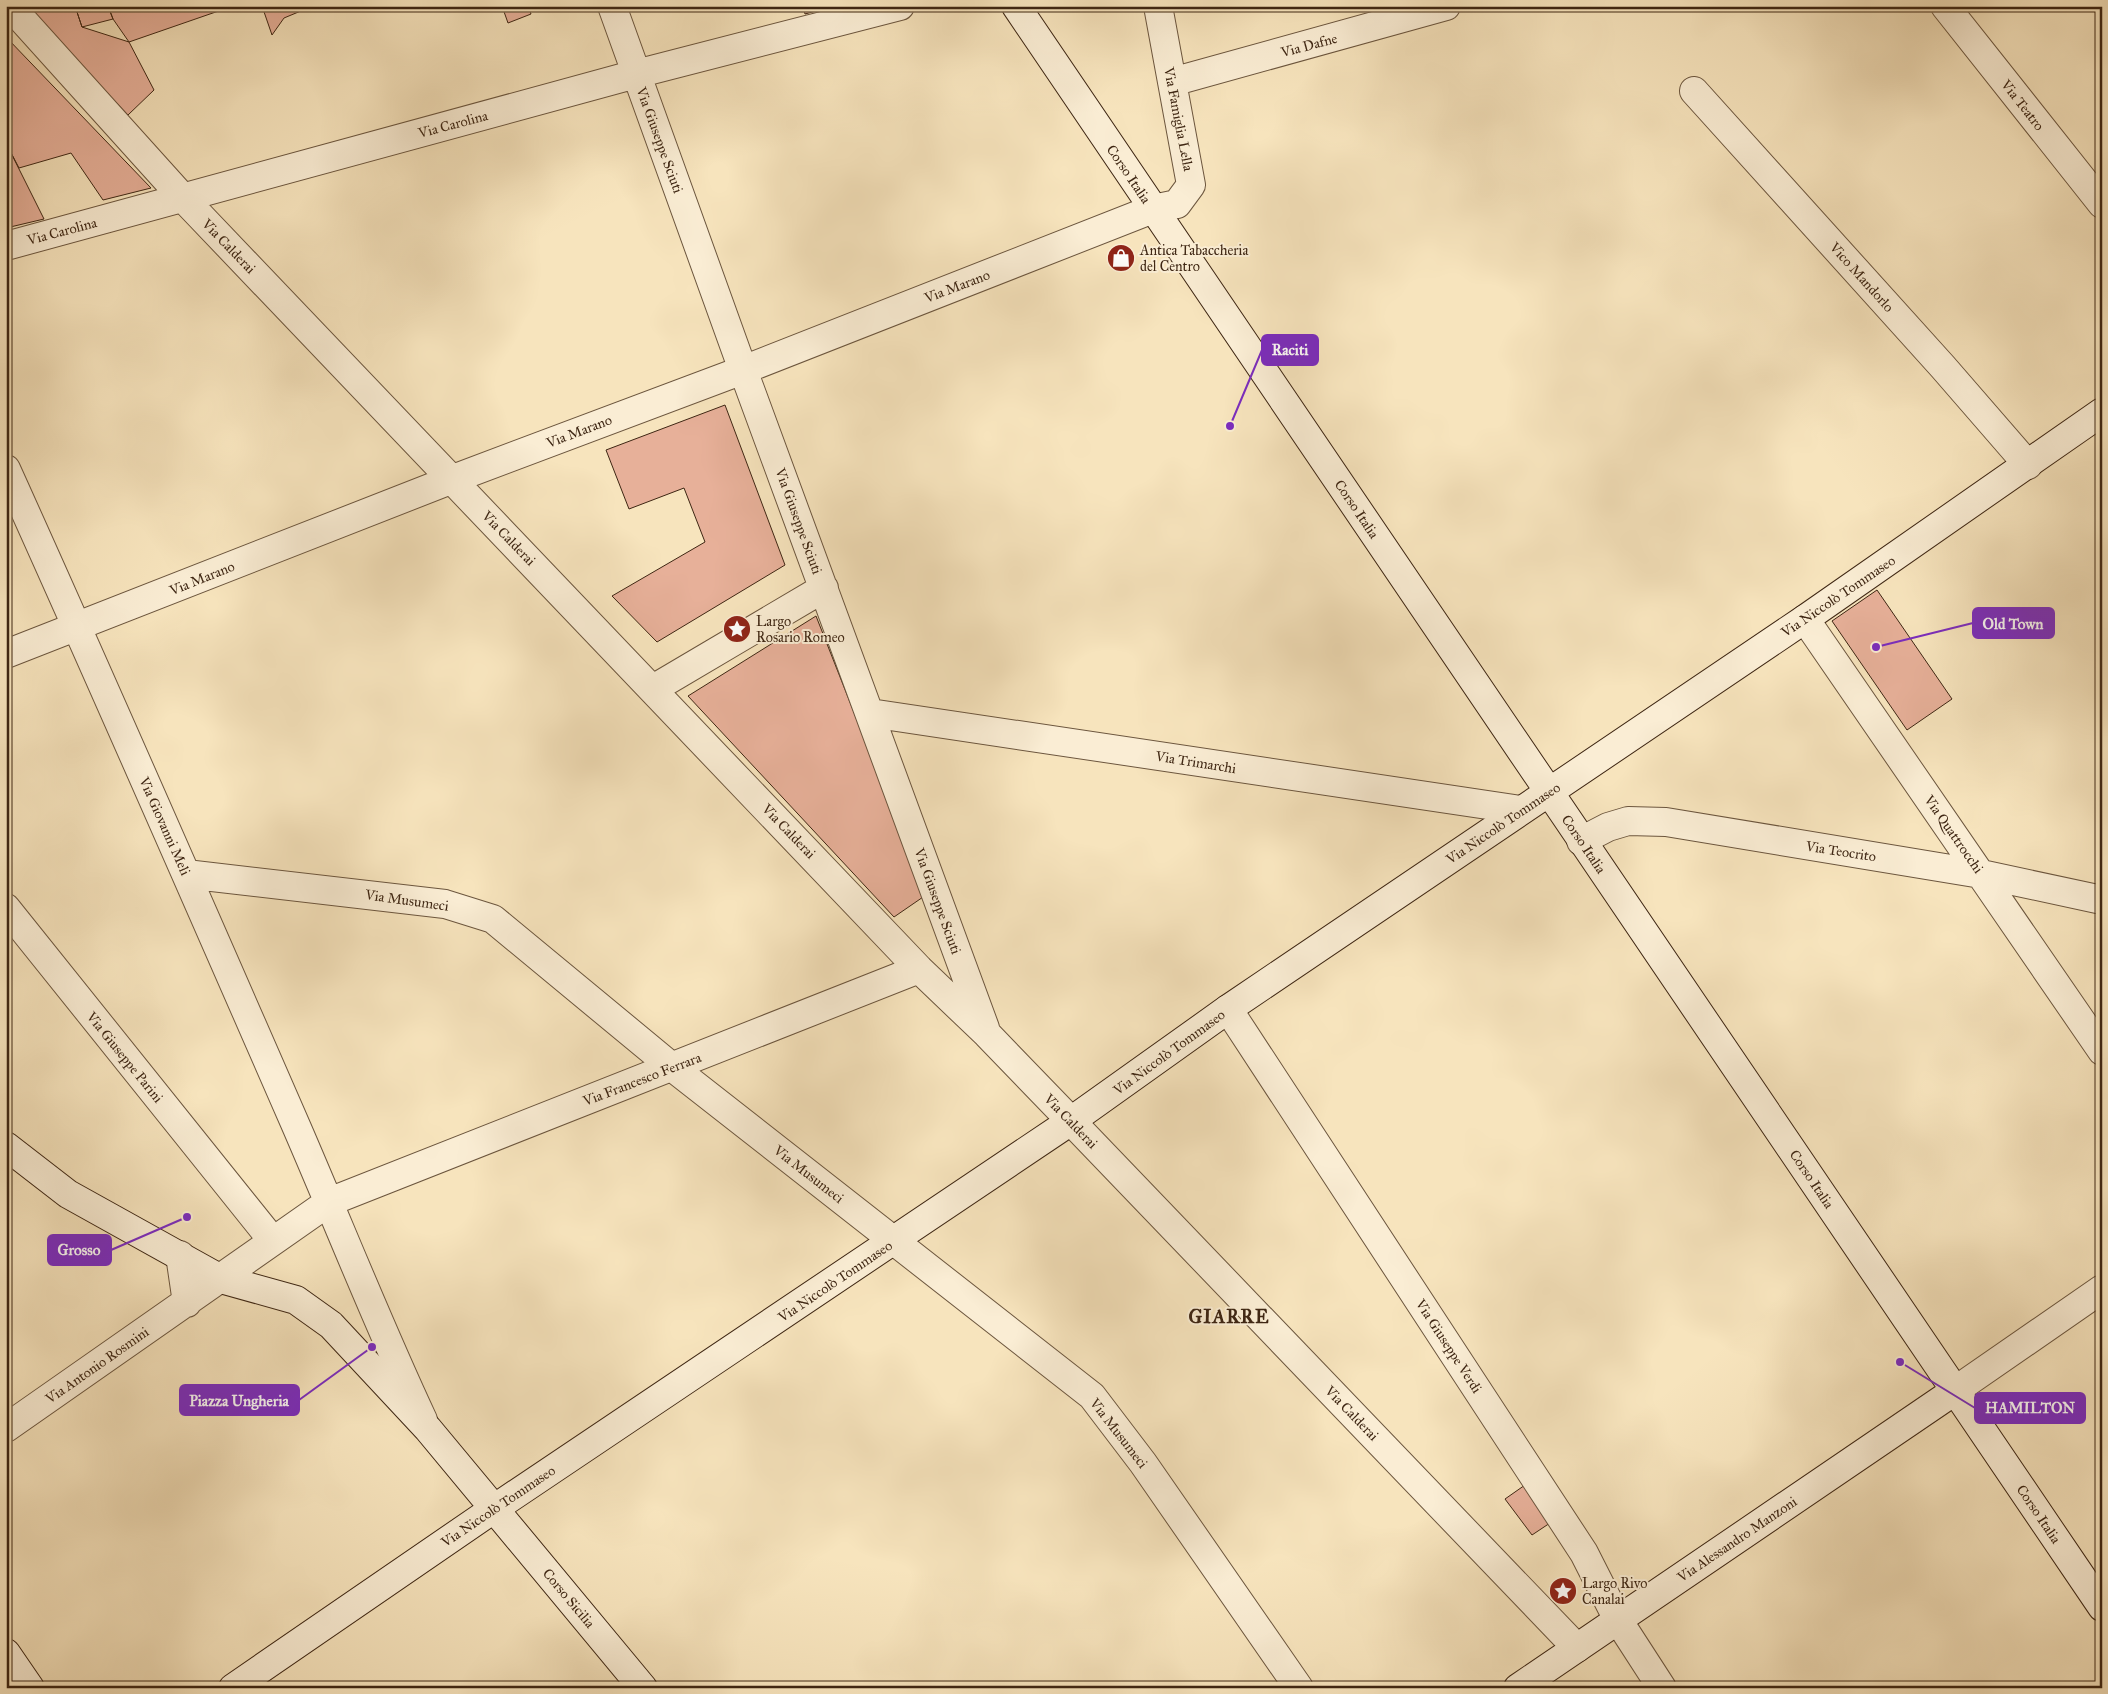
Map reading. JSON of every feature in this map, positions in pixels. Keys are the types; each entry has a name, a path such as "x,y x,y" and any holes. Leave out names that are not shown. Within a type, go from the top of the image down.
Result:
{"street":[{"name":"Via Calderai","path":"10,6 184,199 453,478 919,969 987,1034 1072,1121 1577,1648"},
{"name":"Via Giuseppe Sciuti","path":"612,6 743,370 987,1034"},
{"name":"Via Carolina","path":"6,246 184,199 636,74 900,6"},
{"name":"Corso Italia","path":"1016,6 2102,1607"},
{"name":"Via Famiglia Lella","path":"1153,209 1177,204 1192,185 1158,6"},
{"name":"Via Dafne","path":"1172,82 1446,6"},
{"name":"Via Teatro","path":"1945,6 2102,204"},
{"name":"Vico Mandorlo","path":"1694,91 1943,367 2028,465"},
{"name":"Via Marano","path":"6,654 453,478 743,370 1153,209"},
{"name":"Via Niccolò Tommaseo","path":"233,1688 495,1508 1072,1121 1228,1010 1805,618 2102,412"},
{"name":"Via Giovanni Meli","path":"6,469 78,626 325,1193 391,1351 428,1429"},
{"path":"653,689 824,588"},
{"name":"Via Quattrocchi","path":"1805,618 2102,1051"},
{"name":"Via Trimarchi","path":"870,713 1521,810"},
{"name":"Via Teocrito","path":"1581,841 1608,828 1628,822 1666,822 1981,874 2102,900"},
{"name":"Via Musumeci","path":"186,874 445,904 493,919 672,1067 1092,1396 1143,1463 1299,1688"},
{"name":"Via Giuseppe Parini","path":"6,908 273,1241"},
{"name":"Via Francesco Ferrara","path":"273,1241 325,1193 364,1187 919,969"},
{"name":"Via Giuseppe Verdi","path":"1228,1010 1584,1553 1618,1620 1662,1688"},
{"path":"6,1146 68,1194 221,1279 296,1300 331,1324 428,1429"},
{"name":"Via Antonio Rosmini","path":"6,1428 273,1241"},
{"path":"180,1256 187,1302"},
{"name":"Via Alessandro Manzoni","path":"1518,1688 2102,1289"},
{"name":"Corso Sicilia","path":"428,1429 643,1688"},
{"path":"6,1653 30,1688"}],"building":[{"path":"50,6 75,6 82,27 129,42 154,90 128,115 30,13"},
{"path":"75,6 108,6 113,19 82,27"},
{"path":"108,6 233,6 129,42 113,19"},
{"path":"262,6 308,6 308,8 284,18 272,35"},
{"path":"502,6 528,6 531,14 508,23"},
{"path":"803,6 834,6 805,14"},
{"path":"6,37 151,188 103,200 71,153 19,168 6,143"},
{"path":"6,143 44,219 6,228"},
{"path":"725,405 785,565 657,642 612,596 705,542 684,488 629,509 606,450"},
{"path":"1877,590 1952,699 1907,730 1832,621"},
{"path":"816,616 926,895 894,917 688,696"},
{"path":"1525,1485 1550,1523 1532,1535 1505,1499"}],"place":[{"name":"Antica Tabaccheria del Centro","path":"1121,258"},
{"name":"Raciti","path":"1230,426"},
{"name":"Largo Rosario Romeo","path":"737,629"},
{"name":"Old Town","path":"1876,647"},
{"name":"Grosso","path":"187,1217"},
{"name":"Piazza Ungheria","path":"372,1347"},
{"name":"HAMILTON","path":"1900,1362"},
{"name":"Largo Rivo Canalai","path":"1563,1591"}],"district":[{"name":"GIARRE","path":"1229,1316"}]}
